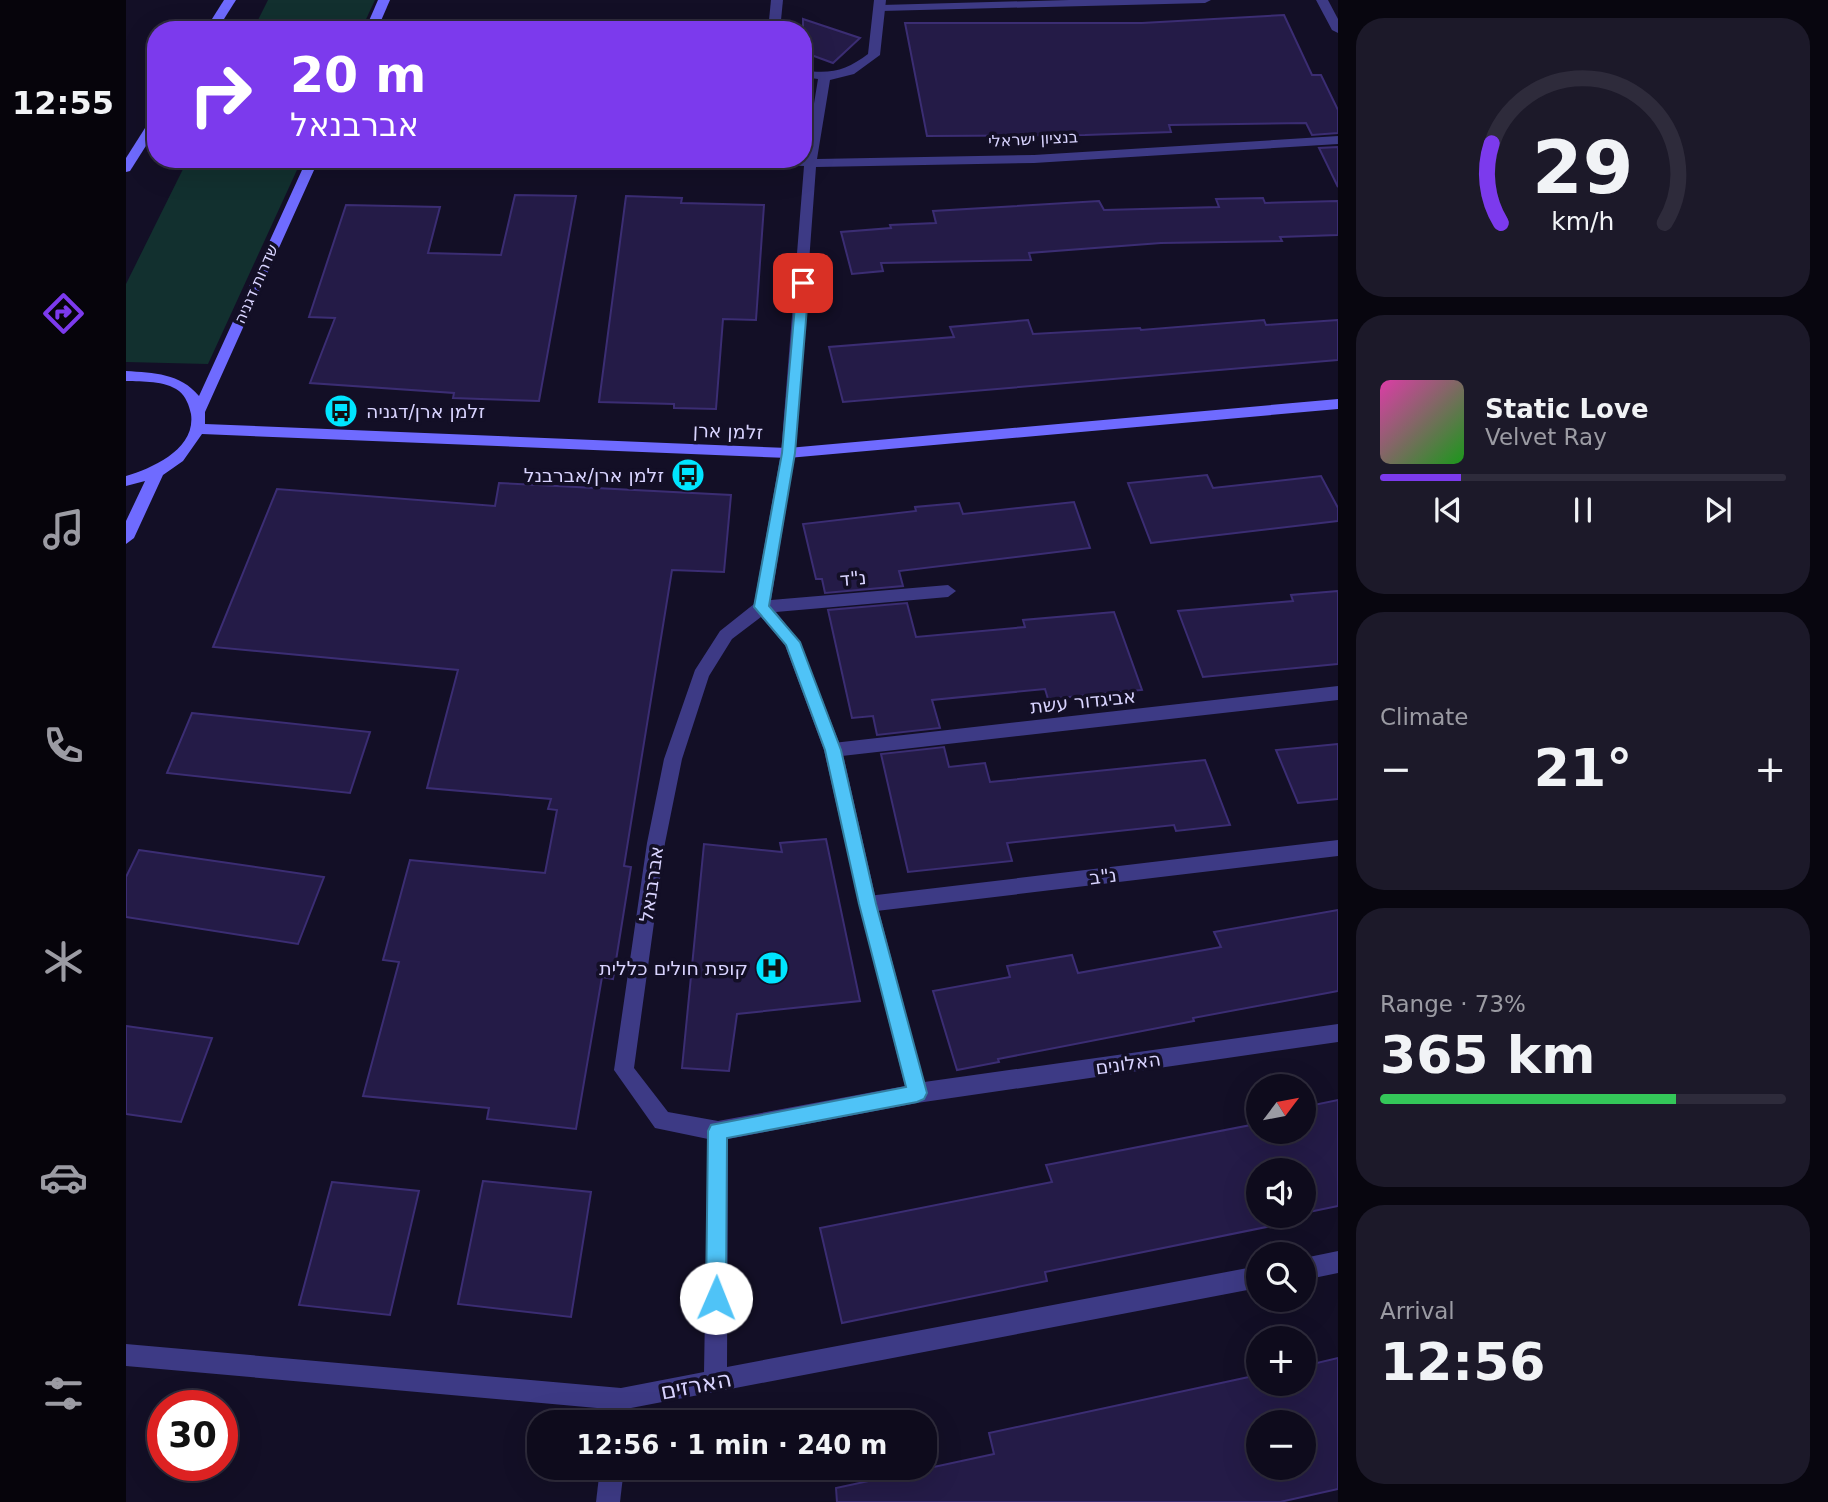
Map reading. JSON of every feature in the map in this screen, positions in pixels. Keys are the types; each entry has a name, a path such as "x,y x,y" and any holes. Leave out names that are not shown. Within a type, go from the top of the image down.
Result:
{"street":[{"path":"217,21 230,0"},
{"path":"375,21 384,0"},
{"path":"775,21 777,0"},
{"path":"812,75 824,78 858,69 874,55 881,4 1205,0"},
{"path":"1322,0 1338,30"},
{"path":"812,152 824,78"},
{"path":"126,168 147,134"},
{"name":"בנציון ישראלי","path":"812,164 987,160 1338,140"},
{"name":"שדרות דגניה","path":"199,429 200,409 309,168"},
{"path":"810,168 788,453 762,607 792,642 833,750 868,904 917,1093"},
{"path":"126,376 154,376 176,382 191,394 200,409"},
{"name":"זלמן ארן","path":"199,429 788,453 1338,404"},
{"path":"126,481 157,471 176,459 191,444 199,429"},
{"path":"126,538 157,471"},
{"name":"נ\"ד","path":"762,607 948,591"},
{"name":"אברבנאל","path":"762,607 726,635 701,675 673,759 656,844 624,1070 662,1121 718,1131 917,1093"},
{"name":"אביגדור עשת","path":"833,750 1338,693"},
{"name":"נ\"ב","path":"868,904 1338,848"},
{"name":"האלונים","path":"917,1093 1338,1033"},
{"path":"715,1381 718,1131"},
{"path":"1316,1267 1338,1262"},
{"name":"הארזים","path":"126,1355 621,1399 1246,1280"},
{"path":"620,1410 621,1399"},
{"path":"608,1502 611,1480"}],"green space":[{"path":"268,0 375,0 365,21 258,21"},
{"path":"184,168 298,168 208,364 126,362 126,284"}],"building":[{"path":"1284,15 1312,75 1321,75 1338,110 1338,133 1312,135 1306,123 1169,125 1171,132 1085,135 927,136 905,23 1142,23"},
{"path":"812,22 860,38 833,63 812,55"},
{"path":"1338,147 1338,187 1319,148"},
{"path":"515,195 576,196 539,401 453,398 454,393 310,383 335,318 309,317 346,205 440,207 428,253 501,255"},
{"path":"626,196 682,198 681,203 764,205 756,320 723,319 716,409 674,408 674,404 599,402"},
{"path":"1263,198 1265,203 1338,201 1338,235 1280,237 1282,241 1161,243 1029,253 1031,260 881,263 883,271 852,274 841,232 891,228 890,225 936,223 933,211 1099,201 1104,210 1219,207 1216,199"},
{"path":"1028,320 1033,334 1141,330 1264,320 1266,325 1338,320 1338,360 843,402 829,347 954,337 950,327"},
{"path":"1207,475 1213,488 1321,476 1338,508 1338,521 1151,543 1128,483"},
{"path":"499,483 731,495 724,572 672,570 624,866 631,867 613,979 602,977 576,1129 487,1119 489,1108 363,1096 399,962 383,960 410,860 545,873 557,810 548,809 551,799 427,788 458,670 213,647 277,489 495,506"},
{"path":"1074,502 1090,548 899,571 903,586 825,593 822,579 816,579 803,524 916,511 915,507 959,503 963,514"},
{"path":"1338,591 1338,664 1203,677 1178,611 1293,601 1291,595"},
{"path":"907,603 916,637 1025,627 1023,620 1114,612 1142,690 1048,699 1045,689 932,700 940,728 877,735 873,716 852,718 828,610"},
{"path":"192,713 370,732 350,793 167,773"},
{"path":"1338,744 1338,799 1298,803 1276,750"},
{"path":"944,747 949,767 985,763 990,782 1205,760 1230,825 1176,831 1174,825 1007,843 1012,861 908,872 881,754"},
{"name":"קופת חולים כללית","path":"826,839 860,1001 737,1014 729,1071 682,1068 704,844 782,852 780,843"},
{"path":"139,850 324,877 298,944 126,917 126,877"},
{"path":"1338,910 1338,991 1193,1018 1194,1021 998,1059 999,1062 957,1070 933,991 1010,977 1007,966 1072,955 1078,973 1221,947 1214,932"},
{"path":"126,1026 212,1038 181,1122 126,1114"},
{"path":"1338,1100 1338,1206 1316,1211 1316,1158 1246,1158 1246,1228 1261,1228 1045,1272 1047,1281 842,1323 820,1228 1052,1182 1046,1165 1246,1126 1246,1144 1316,1144 1316,1105"},
{"path":"483,1181 591,1192 571,1317 458,1304"},
{"path":"332,1182 419,1191 390,1315 299,1305"},
{"path":"1338,1358 1338,1489 1280,1502 837,1502 836,1488 873,1480 937,1480 937,1466 994,1454 989,1433 1246,1378 1246,1396 1316,1396 1316,1363"}],"place":[{"name":"זלמן ארן/דגניה","path":"341,411"},
{"name":"זלמן ארן/אברבנל","path":"688,475"},
{"name":"קופת חולים כללית","path":"772,968"}],"route":[{"path":"716,1298 718,1131 917,1093 868,904 833,750 792,642 762,607 788,453 803,283"}]}
